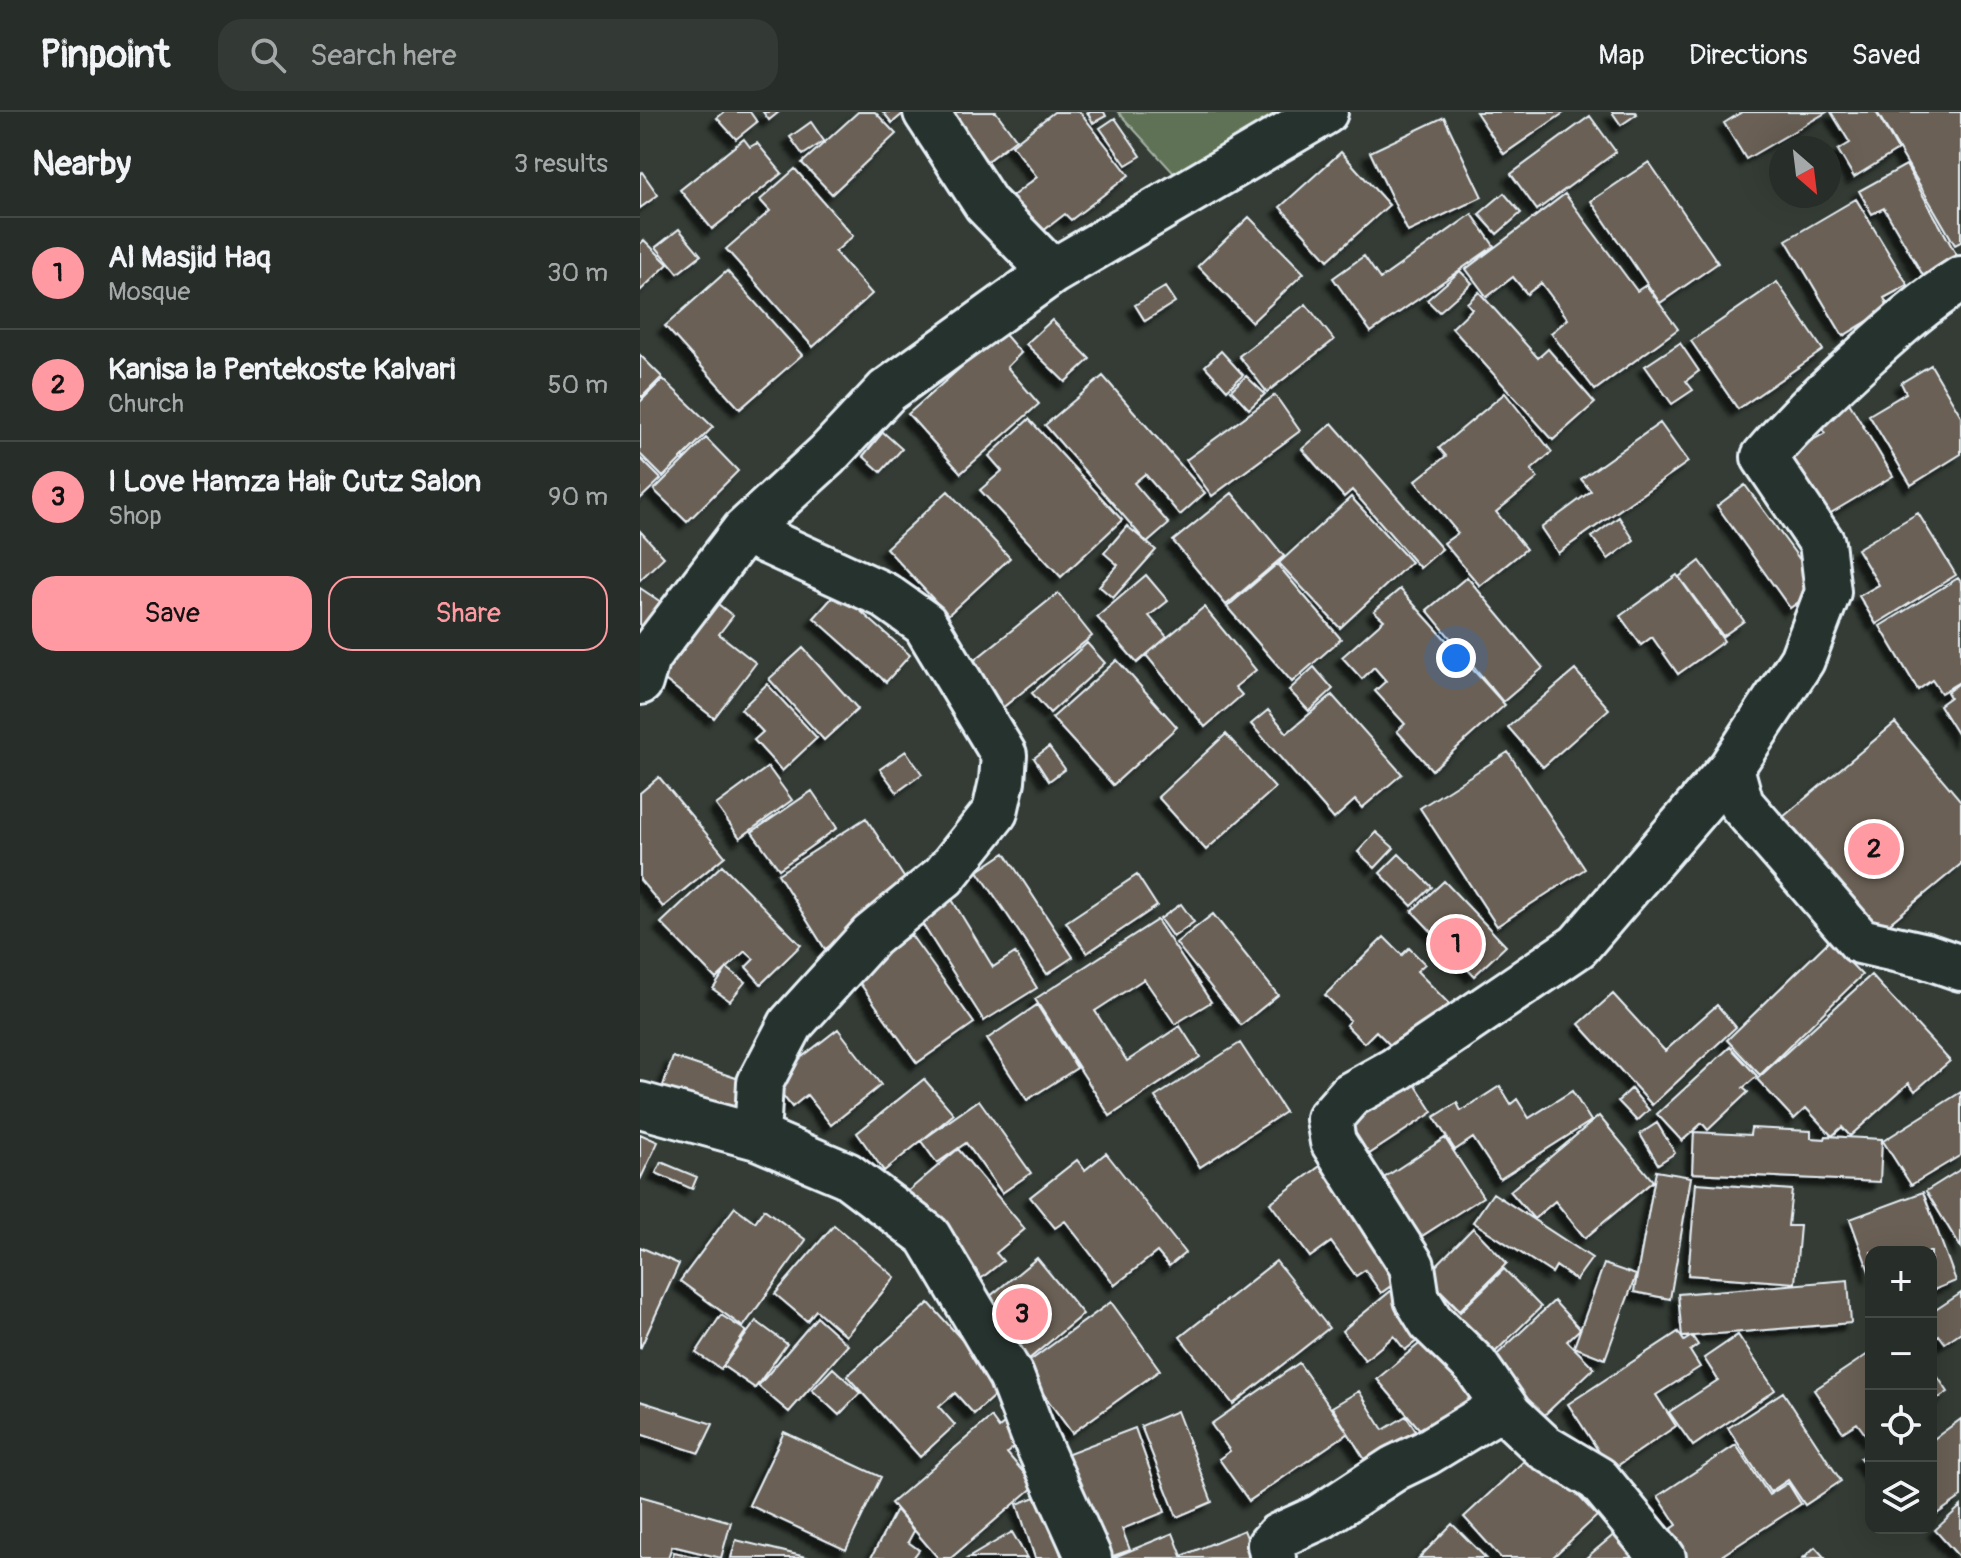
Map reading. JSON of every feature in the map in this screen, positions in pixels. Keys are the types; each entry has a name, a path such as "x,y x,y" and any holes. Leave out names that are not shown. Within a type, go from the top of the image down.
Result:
{"street":[{"path":"926,112 986,204 1052,272"},
{"path":"640,682 647,658 744,531 827,455 887,391 1052,272 1325,112"},
{"path":"1663,1558 1598,1479 1544,1447 1503,1406 1476,1366 1431,1322 1417,1299 1412,1266 1333,1142 1329,1119 1350,1095 1395,1070 1578,946 1731,768 1802,660 1828,592 1822,543 1764,457 1796,418 1818,398 1928,299 1961,279"},
{"path":"744,531 884,595 925,624 1004,755 995,812 944,876 871,936 791,1024 760,1083 757,1137"},
{"path":"1731,768 1741,804 1860,941 1926,956 1961,968"},
{"path":"640,1105 757,1137 847,1175 928,1236 1011,1376 1034,1436 1089,1558"},
{"path":"1273,1558 1270,1545 1278,1536 1320,1517 1395,1468 1426,1453 1503,1406"}],"green space":[{"path":"1118,112 1283,112 1179,179"}],"building":[{"path":"724,112 750,112 757,122 736,139 717,118"},
{"path":"763,112 779,112 769,120"},
{"path":"858,112 875,112 896,134 832,194 802,163"},
{"path":"883,112 905,112 892,123"},
{"path":"949,112 996,112 1016,139 987,161"},
{"path":"1054,112 1080,112 1129,175 1071,220 1065,214 1030,241 1002,204 1037,177 1012,145"},
{"path":"1087,112 1104,112 1106,116 1093,123"},
{"path":"1476,112 1565,112 1504,154"},
{"path":"1612,112 1635,112 1637,114 1621,125"},
{"path":"1742,112 1827,112 1786,136 1769,136 1769,146 1746,159 1724,123"},
{"path":"1831,112 1876,112 1898,150 1854,177 1841,155 1841,148 1850,143"},
{"path":"1877,112 1961,112 1961,242 1955,245"},
{"path":"1590,116 1616,152 1537,210 1511,174"},
{"path":"1444,117 1482,197 1408,232 1370,152"},
{"path":"1115,118 1141,156 1126,165 1100,128"},
{"path":"811,122 824,141 803,155 790,137"},
{"path":"744,139 750,147 757,143 782,173 712,229 680,190"},
{"path":"1341,152 1389,205 1328,260 1280,207"},
{"path":"1649,162 1718,263 1660,303 1591,201"},
{"path":"1906,165 1961,263 1928,284 1884,208 1872,214 1859,191"},
{"path":"795,169 853,236 835,252 872,294 813,347 726,249 770,211 760,200"},
{"path":"642,172 658,195 640,208 640,174"},
{"path":"1504,193 1521,213 1497,234 1479,214"},
{"path":"1565,194 1637,291 1646,285 1678,329 1595,390 1551,333 1568,319 1541,283 1527,294 1513,277 1487,297 1466,269"},
{"path":"1856,199 1908,285 1884,298 1889,308 1843,336 1786,240"},
{"path":"1472,214 1494,246 1371,332 1333,278 1364,256 1380,279"},
{"path":"1249,217 1304,273 1252,322 1198,266"},
{"path":"679,229 701,255 678,273 656,247"},
{"path":"644,240 668,264 640,291 640,244"},
{"path":"727,271 802,355 740,409 665,326"},
{"path":"1460,271 1472,283 1439,312 1427,300"},
{"path":"1777,282 1823,350 1738,409 1691,341"},
{"path":"1165,287 1175,302 1145,321 1135,305"},
{"path":"1479,292 1538,358 1548,349 1595,403 1553,440 1452,328 1472,309 1467,303"},
{"path":"1306,304 1334,340 1267,392 1239,356"},
{"path":"1052,320 1090,359 1065,382 1026,344"},
{"path":"1002,331 1021,353 1007,367 1039,404 961,473 908,414"},
{"path":"1680,343 1699,371 1686,381 1693,390 1672,404 1645,366"},
{"path":"1221,351 1243,375 1227,390 1205,366"},
{"path":"640,355 662,377 642,397 640,395"},
{"path":"1931,365 1961,416 1961,454 1911,485 1869,415 1906,393 1901,383"},
{"path":"1103,376 1205,493 1180,515 1145,474 1134,483 1169,524 1147,543 1045,425"},
{"path":"1246,376 1265,394 1249,409 1231,390"},
{"path":"663,379 713,427 663,477 640,454 640,402"},
{"path":"1505,393 1552,452 1531,470 1538,478 1496,512 1526,549 1480,586 1444,543 1458,533 1415,481 1446,456 1439,448"},
{"path":"1275,395 1300,431 1212,496 1186,460"},
{"path":"1848,401 1893,476 1824,517 1786,455 1825,433 1817,419"},
{"path":"1029,419 1122,520 1061,577 980,490 1002,471 989,456"},
{"path":"1332,423 1442,549 1420,568 1352,490 1344,497 1302,449"},
{"path":"1660,423 1688,462 1558,553 1541,528 1591,491 1581,479"},
{"path":"883,432 902,449 881,472 863,456"},
{"path":"706,438 738,471 687,522 654,490"},
{"path":"640,458 661,479 640,499"},
{"path":"1745,485 1820,587 1790,608 1717,506"},
{"path":"948,491 1010,558 948,615 886,548"},
{"path":"1232,493 1284,556 1226,605 1173,541"},
{"path":"1351,497 1411,562 1340,628 1279,563"},
{"path":"1918,513 1956,575 1876,624 1859,596 1879,585 1857,549"},
{"path":"1619,517 1634,540 1608,559 1592,537"},
{"path":"1127,526 1156,550 1113,598 1099,586 1118,565 1104,553"},
{"path":"640,531 664,557 640,580"},
{"path":"1700,561 1744,621 1723,636 1679,577"},
{"path":"1277,564 1341,639 1292,682 1227,607"},
{"path":"1146,575 1168,601 1149,616 1167,637 1137,663 1097,617"},
{"path":"1677,575 1724,641 1678,674 1652,637 1641,645 1620,616"},
{"path":"1467,577 1543,668 1503,702 1427,610"},
{"path":"1958,578 1961,582 1961,681 1941,693 1932,680 1918,690 1880,626"},
{"path":"640,588 661,602 640,635"},
{"path":"1400,589 1505,705 1432,770 1397,731 1405,724 1375,691 1386,681 1374,667 1362,679 1342,657 1384,620 1374,611"},
{"path":"838,591 910,655 886,682 814,618"},
{"path":"1058,593 1092,636 996,713 961,671"},
{"path":"713,600 733,616 719,634 756,663 714,718 656,673"},
{"path":"1204,607 1256,670 1235,687 1242,695 1205,727 1146,655"},
{"path":"1087,643 1105,663 1050,713 1032,693"},
{"path":"803,648 858,709 824,740 769,679"},
{"path":"1117,660 1177,727 1113,785 1052,718"},
{"path":"1314,667 1333,689 1309,711 1289,690"},
{"path":"1575,670 1609,709 1543,767 1508,727"},
{"path":"1961,682 1961,740 1939,705 1950,697 1947,692"},
{"path":"767,684 817,738 782,771 754,740 763,732 741,709"},
{"path":"1332,695 1402,774 1362,808 1355,800 1334,819 1251,724 1268,710 1287,733"},
{"path":"1895,723 1961,801 1961,864 1879,932 1783,817"},
{"path":"1226,734 1275,788 1206,850 1158,797"},
{"path":"1049,747 1065,769 1049,781 1034,758"},
{"path":"906,751 922,774 897,792 880,769"},
{"path":"1508,752 1585,869 1497,926 1420,808"},
{"path":"768,767 792,800 740,838 716,805"},
{"path":"659,777 725,856 663,907 640,880 640,793"},
{"path":"812,791 837,828 779,869 752,832"},
{"path":"866,818 914,893 825,949 778,874"},
{"path":"1376,832 1394,848 1375,868 1358,852"},
{"path":"1005,853 1073,957 1047,974 978,871"},
{"path":"1399,854 1432,887 1412,906 1380,873"},
{"path":"722,865 801,945 761,984 746,967 754,959 745,951 716,979 661,923"},
{"path":"1137,875 1157,906 1087,953 1066,922"},
{"path":"1444,881 1506,946 1474,976 1412,911"},
{"path":"948,893 993,967 1015,953 1037,988 984,1021 916,914"},
{"path":"1181,904 1194,922 1173,937 1160,919"},
{"path":"1213,914 1278,995 1241,1025 1176,943"},
{"path":"1157,920 1211,1002 1175,1024 1144,979 1095,1011 1127,1061 1180,1026 1200,1057 1110,1116 1035,999"},
{"path":"911,935 974,1023 917,1063 854,975"},
{"path":"1384,937 1402,955 1409,948 1425,964 1417,971 1458,1013 1395,1050 1376,1031 1364,1043 1346,1025 1350,1020 1325,995"},
{"path":"1829,941 1862,975 1760,1075 1727,1040"},
{"path":"727,968 745,982 730,1001 713,989"},
{"path":"1871,975 1950,1061 1915,1091 1909,1083 1850,1136 1842,1127 1832,1136 1806,1108 1794,1119 1757,1079"},
{"path":"1613,994 1665,1051 1717,1005 1736,1027 1652,1105 1579,1024"},
{"path":"1037,1005 1077,1068 1027,1100 987,1039"},
{"path":"838,1029 881,1085 831,1125 807,1095 792,1107 771,1081"},
{"path":"1240,1043 1285,1112 1200,1167 1155,1097"},
{"path":"1730,1047 1757,1076 1743,1088 1748,1092 1708,1130 1702,1123 1682,1141 1657,1114"},
{"path":"673,1057 760,1086 748,1120 662,1089"},
{"path":"924,1079 954,1114 884,1171 857,1133"},
{"path":"1413,1081 1433,1112 1354,1164 1334,1133"},
{"path":"1500,1086 1511,1104 1517,1099 1529,1118 1572,1091 1591,1121 1500,1179 1473,1138 1455,1150 1434,1117 1457,1103 1461,1111"},
{"path":"1631,1089 1649,1110 1637,1121 1618,1101"},
{"path":"1961,1092 1961,1155 1911,1185 1883,1141"},
{"path":"979,1100 1031,1173 1002,1193 966,1143 937,1163 921,1141"},
{"path":"1599,1116 1653,1181 1585,1238 1555,1201 1534,1219 1510,1191"},
{"path":"1657,1123 1675,1153 1658,1164 1640,1134"},
{"path":"1751,1128 1811,1131 1811,1138 1882,1139 1880,1182 1692,1173 1694,1132 1750,1135"},
{"path":"640,1134 658,1142 640,1180"},
{"path":"1445,1138 1483,1197 1411,1243 1373,1185"},
{"path":"958,1149 1025,1229 996,1253 1003,1261 974,1284 901,1197"},
{"path":"1106,1153 1185,1253 1169,1266 1157,1252 1115,1285 1065,1221 1055,1228 1030,1197 1077,1160 1085,1170"},
{"path":"1327,1161 1410,1272 1381,1293 1365,1270 1356,1276 1331,1242 1310,1257 1270,1203"},
{"path":"661,1162 697,1177 692,1189 656,1173"},
{"path":"1961,1169 1961,1248 1926,1191"},
{"path":"1656,1171 1691,1177 1670,1299 1634,1292"},
{"path":"1696,1183 1792,1190 1788,1226 1800,1226 1795,1283 1688,1275"},
{"path":"1923,1192 1956,1281 1937,1289 1937,1246 1865,1246 1865,1260 1850,1219"},
{"path":"1493,1193 1592,1258 1576,1280 1556,1266 1552,1273 1473,1222"},
{"path":"735,1207 755,1222 764,1209 806,1240 743,1327 680,1281"},
{"path":"834,1225 895,1277 846,1336 816,1310 807,1321 775,1294"},
{"path":"1473,1228 1507,1263 1460,1310 1426,1276"},
{"path":"640,1247 679,1264 640,1349"},
{"path":"1037,1258 1083,1314 1029,1359 983,1302"},
{"path":"1276,1261 1329,1328 1233,1404 1180,1337"},
{"path":"1604,1264 1636,1275 1605,1359 1574,1347"},
{"path":"1504,1269 1541,1307 1490,1357 1419,1283 1426,1277 1460,1312"},
{"path":"1848,1280 1851,1323 1682,1337 1678,1294"},
{"path":"1392,1290 1427,1333 1405,1350 1394,1336 1365,1360 1342,1331"},
{"path":"1961,1293 1961,1332 1945,1343 1937,1336 1937,1309"},
{"path":"1554,1301 1580,1329 1567,1341 1594,1368 1539,1420 1486,1365"},
{"path":"1111,1302 1160,1370 1072,1433 1023,1366"},
{"path":"929,1303 1004,1387 974,1414 955,1393 939,1407 955,1425 920,1457 847,1376"},
{"path":"721,1315 746,1331 721,1369 696,1353"},
{"path":"817,1317 848,1345 789,1412 758,1386"},
{"path":"756,1321 787,1344 755,1388 723,1366"},
{"path":"1678,1332 1684,1341 1692,1336 1698,1345 1690,1351 1700,1367 1656,1395 1676,1426 1611,1470 1568,1404"},
{"path":"1430,1335 1480,1396 1428,1439 1377,1379"},
{"path":"1738,1335 1775,1390 1693,1446 1669,1412 1718,1380 1704,1358"},
{"path":"1865,1356 1865,1434 1857,1423 1843,1432 1814,1390"},
{"path":"1299,1363 1348,1433 1249,1501 1219,1459 1230,1451 1211,1424"},
{"path":"833,1368 860,1393 839,1415 812,1390"},
{"path":"1937,1376 1948,1392 1937,1399"},
{"path":"1359,1391 1383,1430 1406,1416 1425,1445 1375,1476 1332,1407"},
{"path":"1783,1392 1841,1481 1805,1505 1788,1480 1770,1492 1728,1428"},
{"path":"640,1401 713,1424 699,1453 640,1434"},
{"path":"1177,1411 1212,1502 1177,1517 1141,1426"},
{"path":"991,1417 999,1428 1004,1424 1019,1442 1007,1453 1035,1486 951,1558 938,1558 891,1503"},
{"path":"1961,1419 1961,1497 1937,1514 1937,1462 1937,1437"},
{"path":"1135,1428 1165,1512 1122,1529 1130,1550 1107,1558 1058,1457"},
{"path":"784,1432 881,1477 846,1550 749,1505"},
{"path":"1736,1445 1769,1495 1788,1483 1801,1504 1718,1558 1684,1558 1667,1532 1677,1525 1658,1496"},
{"path":"1536,1450 1597,1516 1552,1558 1501,1558 1464,1517"},
{"path":"1041,1495 1062,1558 1035,1558 1017,1504"},
{"path":"640,1496 731,1522 721,1558 672,1546 668,1558 640,1558"},
{"path":"1961,1506 1961,1558 1937,1532 1937,1528"},
{"path":"896,1510 914,1531 908,1542 919,1550 913,1558 871,1558"},
{"path":"1452,1524 1486,1558 1419,1558"},
{"path":"1244,1530 1255,1558 1112,1558 1173,1533 1182,1556"},
{"path":"1012,1532 1027,1558 968,1558"},
{"path":"1616,1533 1636,1558 1586,1558"},
{"path":"736,1540 810,1558 731,1558"},
{"path":"1815,1547 1825,1558 1803,1558"},
{"path":"674,1552 700,1558 672,1558"}],"place":[{"name":"Kanisa la Pentekoste Kalvari","path":"1874,849"},
{"name":"Al Masjid Haq","path":"1456,944"},
{"name":"I Love Hamza Hair Cutz Salon","path":"1022,1314"}]}
